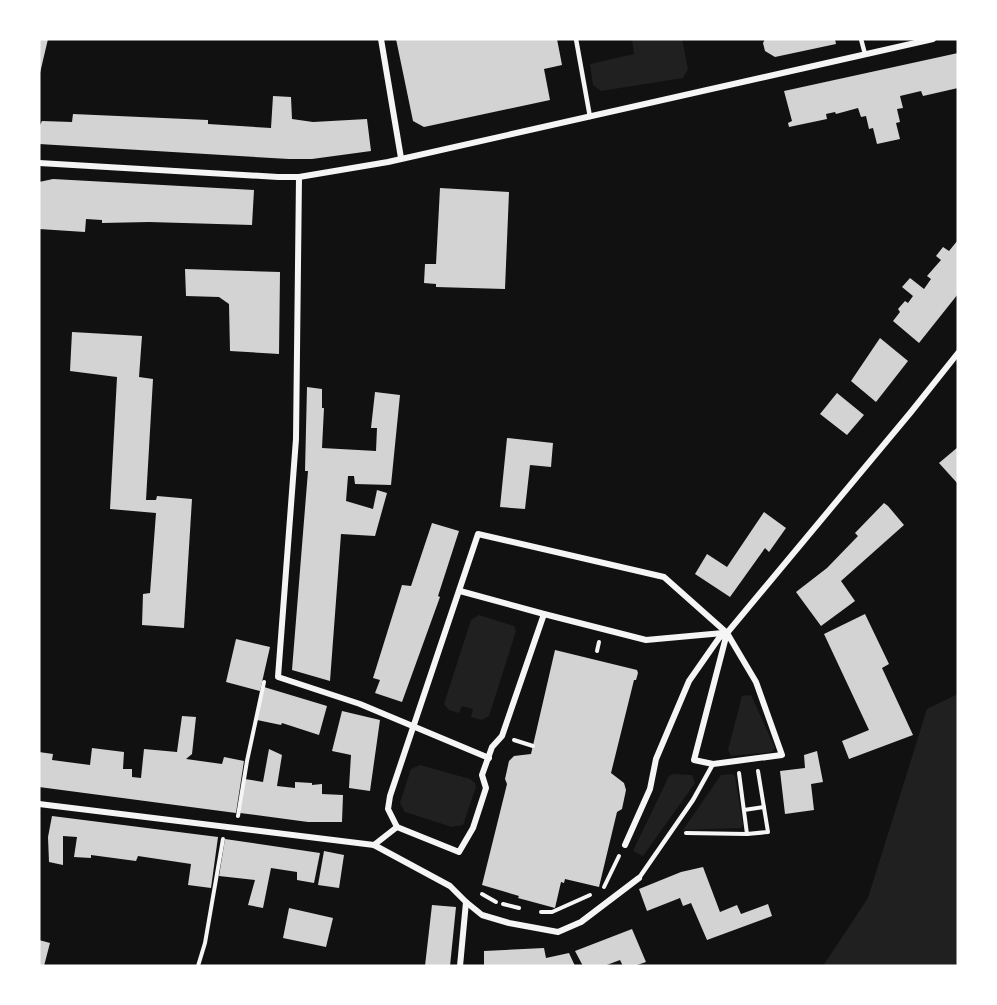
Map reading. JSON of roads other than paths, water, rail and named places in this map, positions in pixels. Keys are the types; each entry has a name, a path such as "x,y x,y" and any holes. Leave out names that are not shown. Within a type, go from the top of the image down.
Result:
{"street":[{"path":"381,39 402,158"},
{"path":"39,163 299,177 402,158 933,39"},
{"path":"299,177 296,439 278,677 360,704 489,758"},
{"path":"624,845 650,789 656,759 689,681 719,638 727,633 958,353"},
{"path":"543,614 502,736 492,747 482,775 486,788 473,828 459,852 397,827 388,809 390,796 478,534 664,577 727,633 756,682 782,755 713,764 694,760 727,633"},
{"path":"460,591 646,640 727,633"},
{"path":"39,804 374,844 450,886 482,915 509,923 558,932 581,922 639,878"},
{"path":"374,844 397,827"},
{"path":"460,966 466,902"}],"lane":[{"path":"576,39 590,117"},
{"path":"861,39 865,54"},
{"path":"639,878 693,800 713,764"}]}
